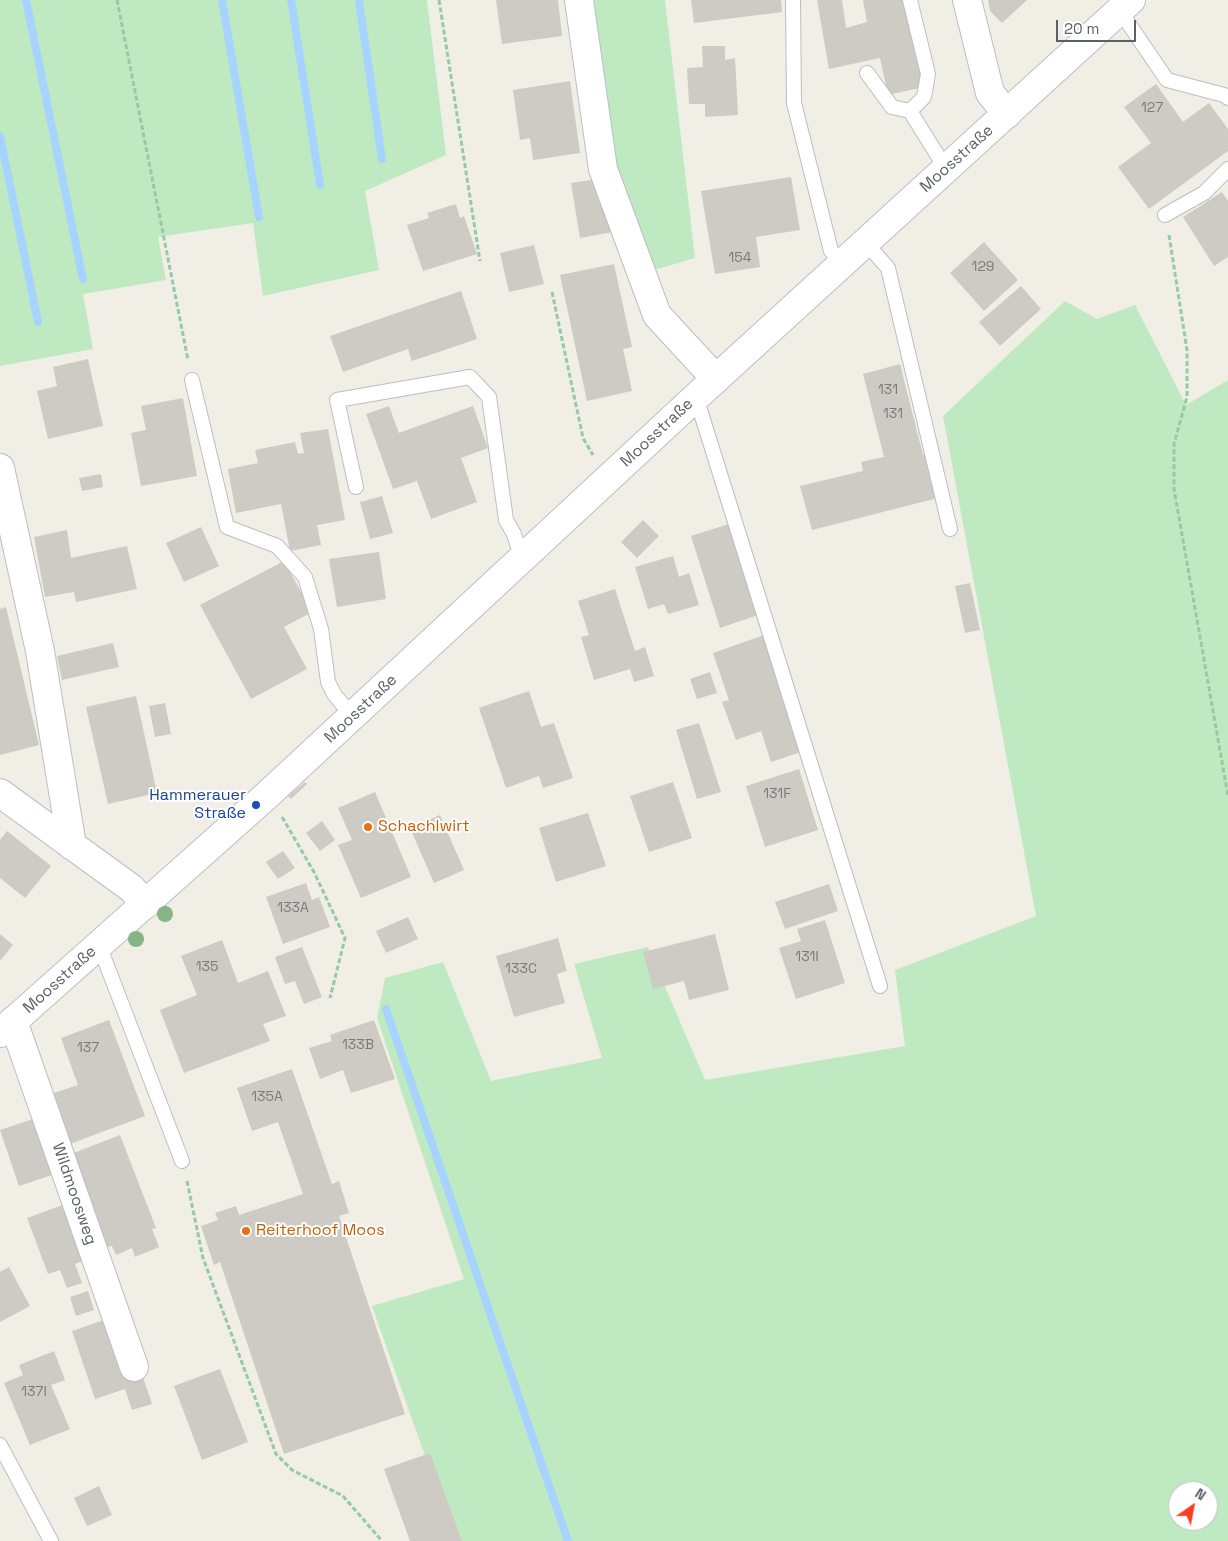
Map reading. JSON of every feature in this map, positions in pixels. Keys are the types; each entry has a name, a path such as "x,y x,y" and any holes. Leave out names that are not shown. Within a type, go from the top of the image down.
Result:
{"street":[{"path":"579,0 603,169 657,315 716,379"},
{"path":"967,0 990,93 1006,114"},
{"name":"Moosstraße","path":"7,1027 265,797 352,716 518,547 612,476 1126,5"},
{"path":"0,468 40,650 72,846"},
{"path":"0,793 131,888 146,904"},
{"name":"Wildmoosweg","path":"7,1027 134,1367"}],"lane":[{"path":"793,0 794,103 831,251 843,264"},
{"path":"910,0 928,74 924,97 910,111"},
{"path":"1126,5 1168,80 1224,95 1228,98"},
{"path":"867,73 892,107 910,111 946,169"},
{"path":"1165,215 1204,193 1228,170"},
{"path":"866,243 888,268 950,529"},
{"path":"356,487 337,400 470,377 489,397 506,520 518,547"},
{"path":"192,380 227,527 276,546 305,577 321,629 331,688 352,716"},
{"path":"696,397 880,986"},
{"path":"99,945 182,1160"},
{"path":"0,1445 52,1541"}],"path":[{"path":"117,0 192,380"},
{"path":"439,0 480,261"},
{"path":"1165,215 1187,350 1187,397 1174,444 1174,489 1228,796"},
{"path":"552,292 583,438 600,464 612,476"},
{"path":"265,797 284,821 314,872 345,938 330,998"},
{"path":"182,1160 203,1258 276,1454 292,1470 343,1496 382,1541"}],"green space":[{"path":"0,0 427,0 446,155 365,191 379,270 263,296 253,223 158,237 166,280 83,294 93,349 0,366"},
{"path":"586,0 665,0 695,258 647,272 612,166"},
{"path":"1065,301 1097,319 1135,305 1186,405 1228,380 1228,1541 455,1541 372,1306 464,1279 377,1018 385,978 443,962 491,1081 602,1058 574,964 648,947 705,1080 905,1046 895,970 1036,916 943,416"}],"building":[{"path":"496,0 558,0 562,36 502,44"},
{"path":"691,0 781,0 782,12 694,23"},
{"path":"817,0 842,0 846,28 867,22 863,0 906,0 924,87 888,95 880,58 829,69"},
{"path":"988,0 1027,0 1002,23 990,11"},
{"path":"702,46 725,46 725,60 735,58 738,115 705,117 705,104 689,104 687,68 703,67"},
{"path":"570,81 580,153 533,160 530,138 520,140 513,90"},
{"path":"1156,84 1183,122 1209,103 1228,129 1228,151 1149,209 1118,167 1151,143 1124,107"},
{"path":"791,177 800,230 756,237 760,267 715,274 701,191"},
{"path":"604,178 613,232 580,238 571,183"},
{"path":"1222,192 1228,201 1228,257 1214,266 1183,217"},
{"path":"456,204 460,218 464,216 477,254 423,271 407,225 429,218 427,213"},
{"path":"984,242 1018,280 984,311 950,273"},
{"path":"534,245 544,284 509,292 500,253"},
{"path":"614,264 632,347 623,349 632,391 587,401 560,275"},
{"path":"1021,286 1041,309 1000,346 979,322"},
{"path":"461,291 477,339 412,361 408,349 343,372 330,336"},
{"path":"88,359 103,426 48,439 37,391 57,386 53,367"},
{"path":"900,364 923,455 927,455 938,498 812,530 800,486 863,471 861,462 884,457 863,374"},
{"path":"183,398 197,476 141,486 131,433 146,430 141,406"},
{"path":"389,406 399,433 473,406 488,448 461,458 477,502 431,519 417,481 393,489 366,414"},
{"path":"328,429 345,520 317,525 321,545 290,551 281,504 236,513 228,469 258,463 255,450 295,442 298,454 304,453 300,433"},
{"path":"101,474 103,487 82,491 79,478"},
{"path":"382,496 393,533 370,539 360,502"},
{"path":"643,520 659,536 637,558 621,542"},
{"path":"732,523 761,614 720,628 691,536"},
{"path":"201,527 219,566 184,582 166,543"},
{"path":"67,530 71,558 127,546 137,589 76,602 74,592 45,597 34,537"},
{"path":"379,552 386,599 337,607 329,559"},
{"path":"673,556 679,577 689,573 699,605 668,614 664,604 648,609 635,567"},
{"path":"284,561 312,612 284,627 307,669 251,699 200,605"},
{"path":"970,583 980,630 965,633 955,586"},
{"path":"615,589 635,651 645,647 654,676 634,682 630,669 594,680 581,637 589,635 578,601"},
{"path":"6,607 39,745 0,755 0,609"},
{"path":"764,635 804,751 771,762 761,731 736,740 722,702 729,700 713,653"},
{"path":"113,643 119,667 62,680 57,656"},
{"path":"710,672 717,693 697,699 690,679"},
{"path":"529,691 541,727 554,723 573,778 543,788 539,776 506,788 479,708"},
{"path":"136,696 157,793 108,804 86,707"},
{"path":"165,703 171,734 155,737 149,706"},
{"path":"699,723 721,792 697,799 676,730"},
{"path":"799,769 818,830 765,847 746,786"},
{"path":"305,782 307,784 291,799 288,796"},
{"path":"673,782 692,838 649,852 630,796"},
{"path":"375,792 411,877 361,898 338,845 352,840 338,808"},
{"path":"588,813 606,866 556,882 539,828"},
{"path":"440,815 464,870 434,883 410,828"},
{"path":"322,821 335,840 320,851 306,833"},
{"path":"7,831 51,866 25,898 0,878 0,840"},
{"path":"283,851 295,868 278,879 266,862"},
{"path":"306,883 312,900 319,897 330,927 283,944 266,897"},
{"path":"829,884 838,911 785,929 775,902"},
{"path":"408,917 418,939 386,953 376,931"},
{"path":"825,920 845,983 796,999 779,948 801,941 797,929"},
{"path":"0,934 13,945 0,961"},
{"path":"715,934 729,990 689,1000 684,981 653,989 643,952"},
{"path":"558,938 567,971 557,974 565,1003 514,1017 496,956"},
{"path":"222,940 238,983 268,971 286,1016 263,1024 270,1041 184,1073 160,1010 197,995 181,956"},
{"path":"302,947 322,997 304,1004 295,981 285,984 275,957"},
{"path":"109,1020 145,1116 67,1145 48,1095 78,1085 61,1038"},
{"path":"374,1020 395,1079 351,1093 343,1070 320,1079 309,1048 332,1041 330,1035"},
{"path":"292,1069 332,1184 339,1181 349,1213 339,1216 405,1414 284,1454 220,1262 214,1265 201,1226 218,1220 215,1213 236,1206 239,1215 303,1194 278,1122 252,1131 237,1088"},
{"path":"42,1116 61,1172 19,1186 0,1130"},
{"path":"120,1135 156,1228 152,1229 159,1247 135,1257 132,1248 116,1255 112,1246 107,1247 71,1154"},
{"path":"65,1204 86,1260 75,1264 82,1283 67,1288 60,1270 48,1274 27,1218"},
{"path":"9,1267 30,1306 0,1322 0,1272"},
{"path":"88,1291 94,1310 76,1316 70,1297"},
{"path":"110,1318 142,1374 152,1404 132,1410 125,1389 95,1399 72,1331"},
{"path":"54,1351 65,1380 51,1385 70,1429 30,1445 4,1383 23,1375 19,1365"},
{"path":"220,1369 248,1442 202,1460 174,1386"},
{"path":"430,1453 462,1541 410,1541 384,1469"},
{"path":"99,1486 112,1515 87,1526 74,1498"}],"waterway":[{"path":"26,0 83,279"},
{"path":"222,0 259,217"},
{"path":"291,0 320,185"},
{"path":"359,0 382,159"},
{"path":"0,136 38,322"},
{"path":"386,1009 568,1541"}],"place":[{"name":"Hammerauer Straße","path":"256,805"},
{"name":"Schachlwirt","path":"368,827"},
{"name":"Reiterhoof Moos","path":"246,1231"}]}
